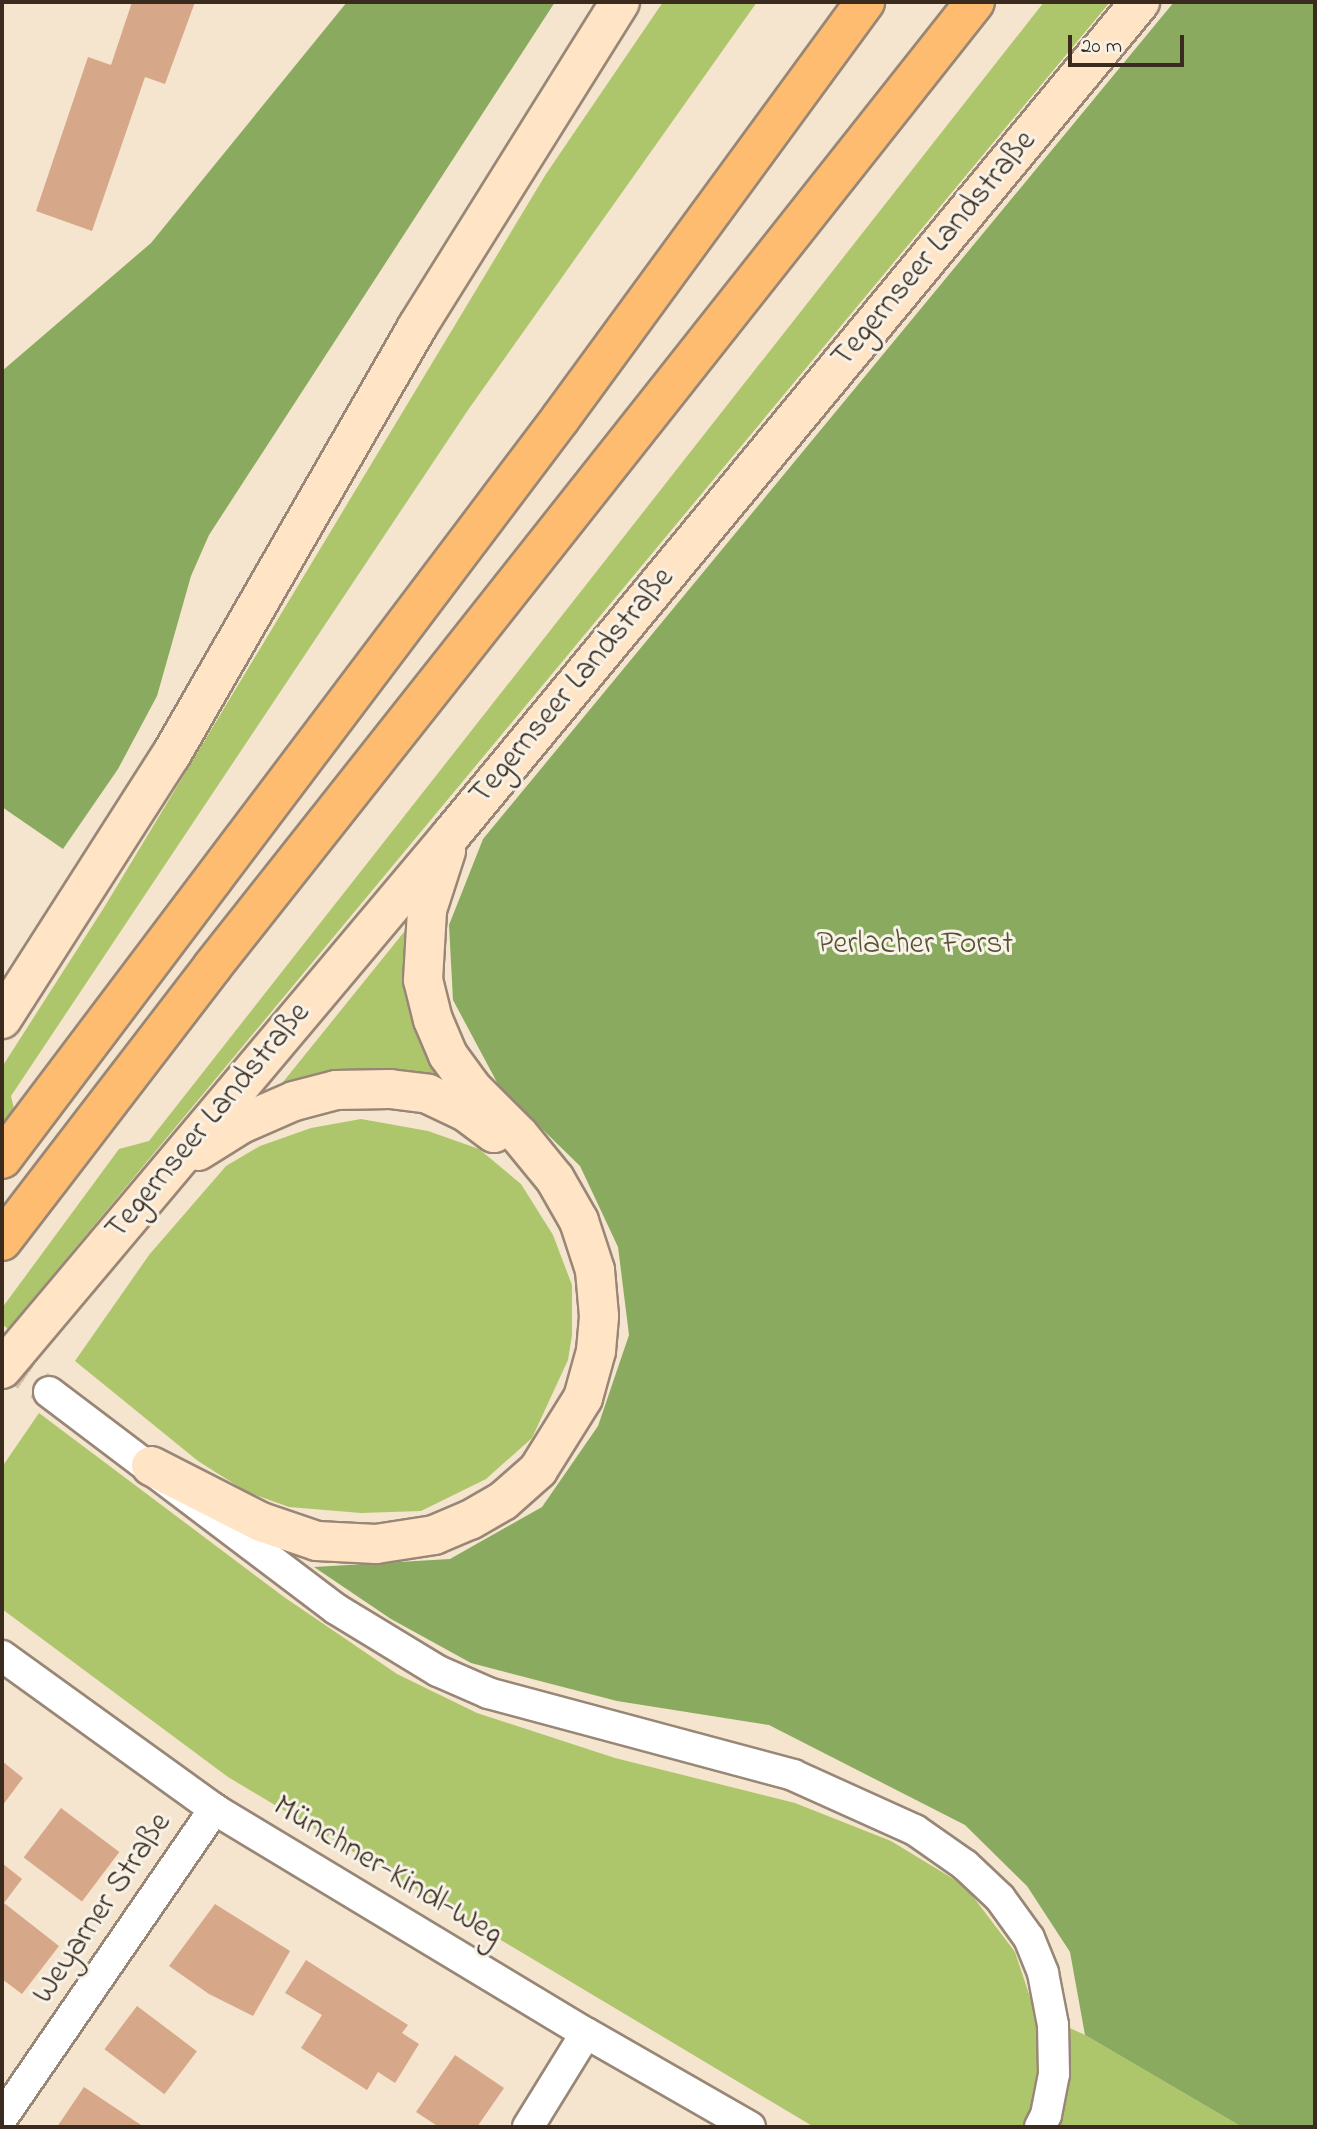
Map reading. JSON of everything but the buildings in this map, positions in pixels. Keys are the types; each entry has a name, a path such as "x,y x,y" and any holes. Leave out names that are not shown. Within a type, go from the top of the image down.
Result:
{"highway":[{"path":"2,1159 560,419 865,2"},
{"path":"2,1241 212,967 975,2"}],"main road":[{"path":"2,1019 171,755 417,327 620,2"},
{"name":"Tegernseer Landstraße","path":"2,1369 451,835 1140,2"},
{"path":"151,1466 261,1522 317,1541 376,1544 433,1535 470,1520 503,1501 538,1471 564,1433 583,1398 596,1351 599,1316 595,1270 579,1221 555,1179 519,1135 472,1087 448,1055 433,1020 423,980 427,910 451,835"},
{"path":"168,1170 241,1124 294,1101 337,1090 390,1089 428,1094 466,1112 555,1179"}],"street":[{"path":"49,1392 151,1466 336,1609 438,1671 488,1693 793,1774 915,1830 965,1865 1000,1898 1029,1938 1043,1973 1053,2025 1054,2074 1046,2115 1040,2127"},
{"name":"Münchner-Kindl-Weg","path":"2,1656 214,1809 586,2033 750,2127"},
{"name":"Weyarner Straße","path":"2,2118 214,1809"},
{"path":"528,2127 586,2033"}],"green space":[{"path":"347,2 555,2 209,535 191,576 157,696 118,769 63,849 2,807 2,371 151,243"},
{"path":"663,2 757,2 468,410 11,1096 16,1117 2,1135 2,1067 105,906 546,174"},
{"path":"1044,2 1110,2 8,1329 2,1324 2,1308 119,1149 149,1141"},
{"name":"Perlacher Forst","path":"1174,2 1315,2 1315,2127 1242,2127 1085,2035 1070,1952 1027,1886 965,1825 769,1725 617,1701 471,1663 391,1619 314,1567 450,1559 542,1507 598,1426 629,1335 618,1247 580,1166 500,1088 453,1000 449,925 483,839"},
{"path":"404,932 410,999 451,1085 410,1071 357,1072 279,1087"},
{"path":"361,1119 428,1131 479,1149 521,1184 553,1235 572,1285 572,1335 568,1360 532,1438 486,1479 421,1511 361,1513 289,1507 247,1492 198,1461 75,1361 149,1255 226,1166 260,1146 311,1128"},
{"path":"39,1413 284,1597 397,1674 477,1713 615,1758 795,1803 891,1841 965,1886 1015,1952 1035,2012 1085,2035 1242,2127 814,2127 228,1777 2,1609 2,1467"}],"tunnel":[{"path":"2,1359 49,1392"}]}
